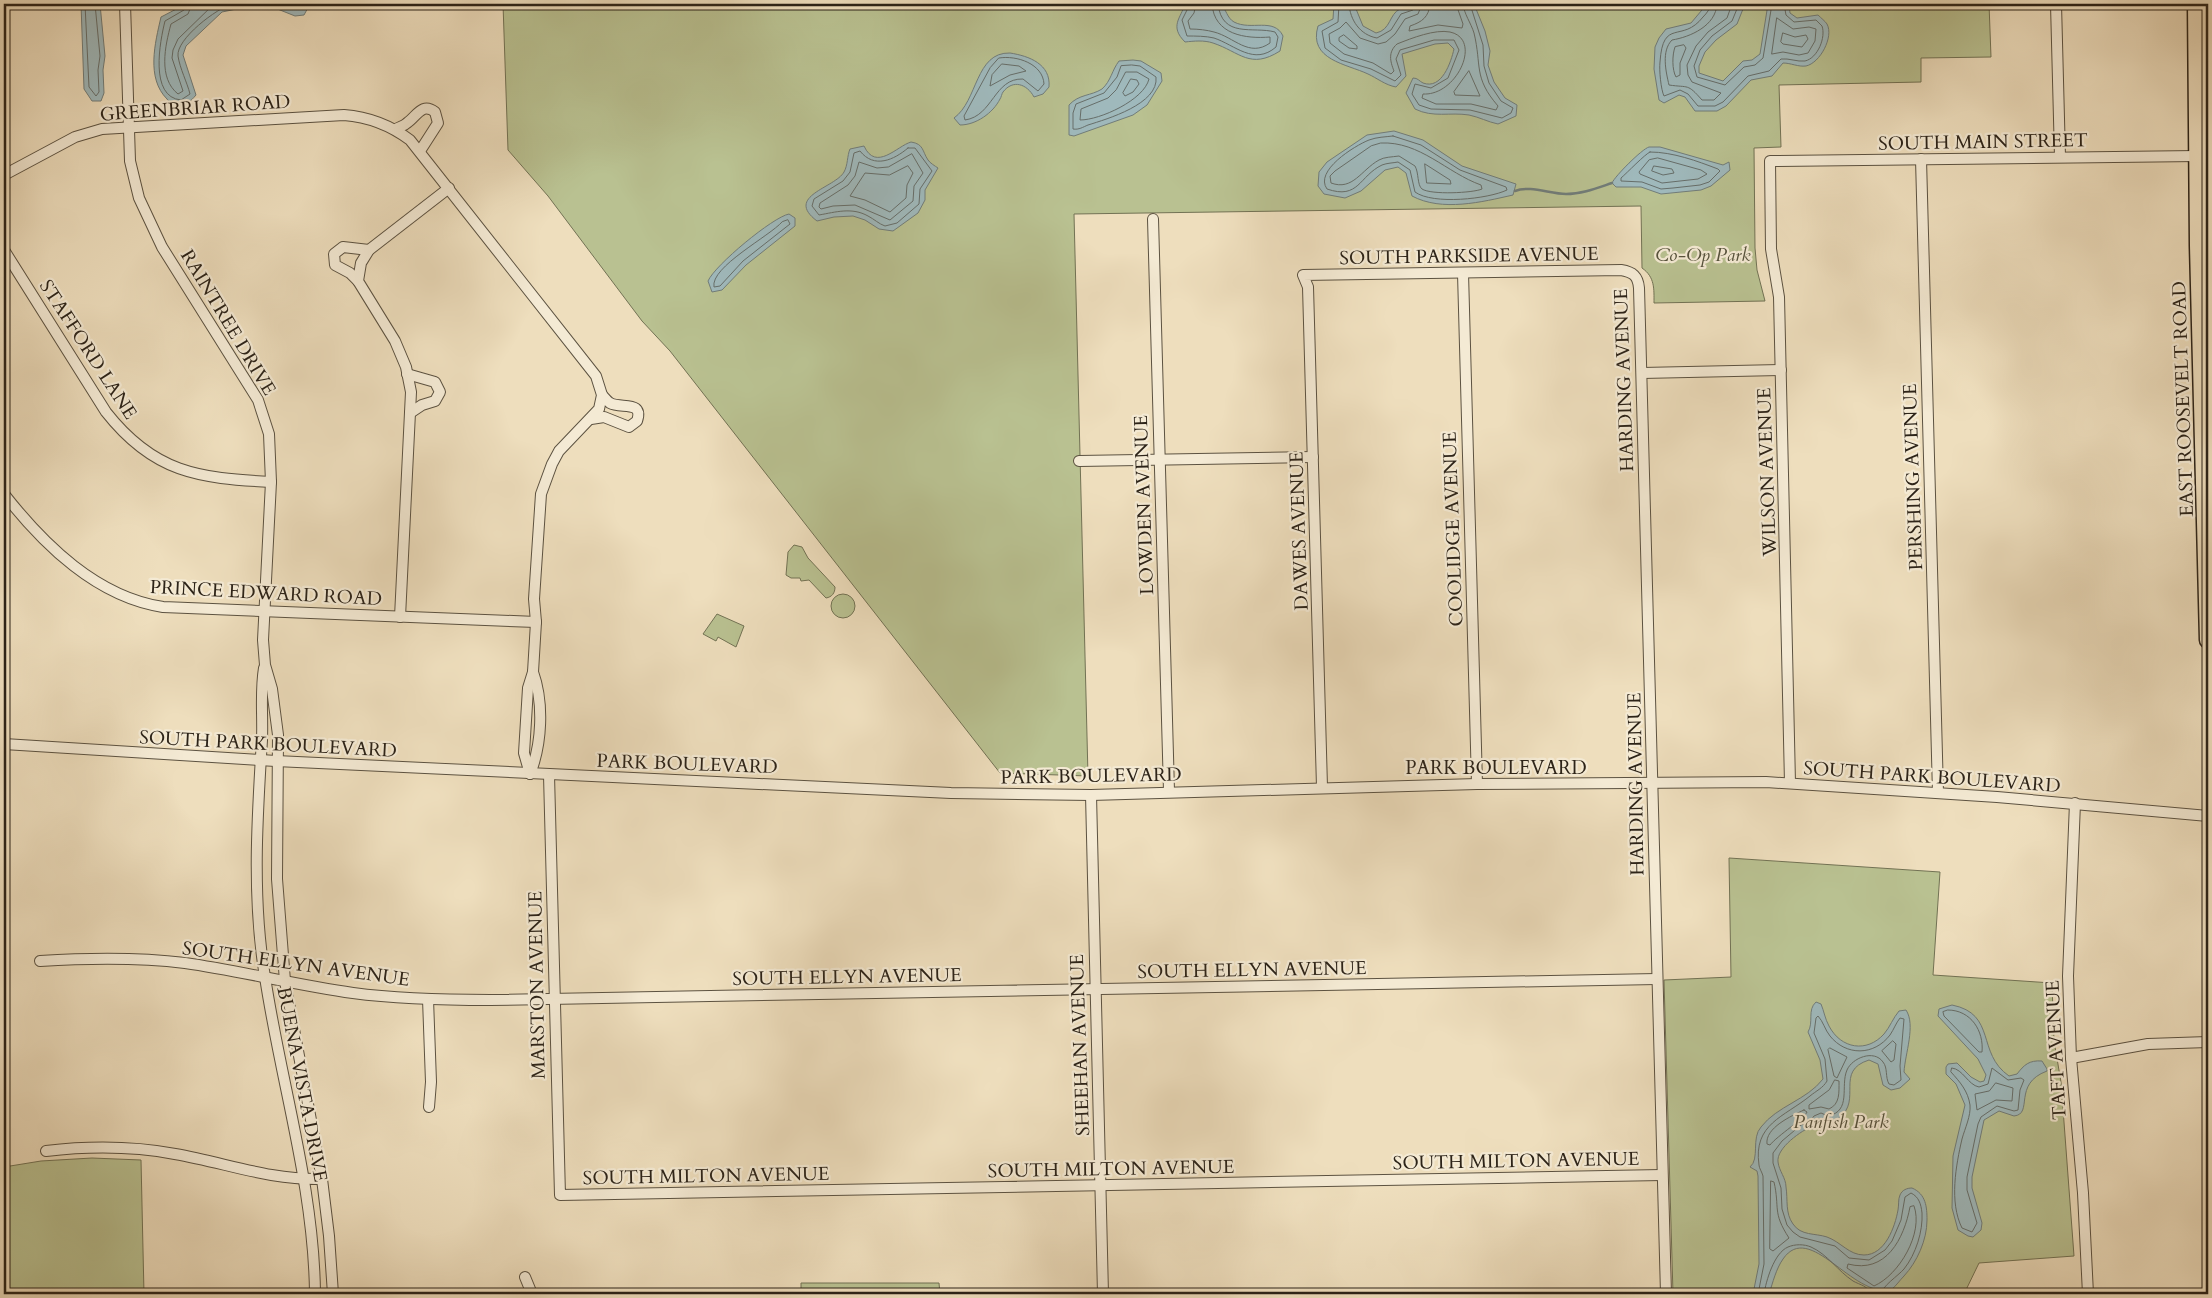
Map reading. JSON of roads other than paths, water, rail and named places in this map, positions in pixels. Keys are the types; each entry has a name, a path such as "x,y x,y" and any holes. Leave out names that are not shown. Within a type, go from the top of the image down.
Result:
{"main road":[{"name":"EAST ROOSEVELT ROAD","path":"2196,4 2197,156 2208,640"}],"street":[{"name":"RAINTREE DRIVE","path":"125,4 129,128 134,179 145,215 162,247 245,377 264,416 271,448 264,611 265,665 260,689 262,740 259,760"},
{"path":"2056,4 2060,157"},
{"path":"396,129 407,124 422,110 429,108 435,112 438,123 420,151"},
{"name":"GREENBRIAR ROAD","path":"4,175 85,134 129,128 344,115 370,119 396,129 420,151 596,376 602,395"},
{"name":"SOUTH MAIN STREET","path":"1770,161 2197,156"},
{"name":"PERSHING AVENUE","path":"1921,159 1938,793"},
{"name":"WILSON AVENUE","path":"1770,161 1771,249 1779,297 1790,783"},
{"path":"358,281 361,263 370,250 449,188"},
{"name":"LOWDEN AVENUE","path":"1153,219 1169,791"},
{"path":"370,250 342,247 334,254 335,266 350,273 358,281 395,341 407,374 411,392 400,617"},
{"name":"STAFFORD LANE","path":"4,250 106,412 122,433 159,460 186,472 214,478 271,482"},
{"name":"SOUTH PARKSIDE AVENUE","path":"1303,275 1621,270 1634,275"},
{"name":"COOLIDGE AVENUE","path":"1463,273 1477,784"},
{"name":"DAWES AVENUE","path":"1303,275 1308,287 1322,787"},
{"name":"HARDING AVENUE","path":"1634,275 1639,282 1642,373 1666,1294"},
{"path":"1642,373 1781,370"},
{"path":"407,374 435,382 440,392 435,401 422,405 410,412"},
{"path":"530,774 524,753 528,688 533,672 536,622 534,599 541,494 545,479 559,452 591,420 599,409 602,395"},
{"path":"591,420 604,417 625,427 632,426 638,421 639,414 635,408 629,405 610,403 602,395"},
{"path":"1079,461 1313,457"},
{"name":"PRINCE EDWARD ROAD","path":"4,494 42,537 75,566 116,594 132,601 163,607 536,622"},
{"name":"RAINTREE DRIVE","path":"265,665 272,689 278,736 276,761"},
{"name":"SOUTH PARK BOULEVARD","path":"4,744 25,747 530,774"},
{"name":"BUENA VISTA DRIVE","path":"259,760 256,865 265,978 304,1180 312,1234 315,1294"},
{"name":"BUENA VISTA DRIVE","path":"276,761 277,879 285,981 322,1179 329,1236 333,1294"},
{"name":"PARK BOULEVARD","path":"530,774 951,793 1091,795 1322,787 1477,784 1652,784"},
{"name":"MARSTON AVENUE","path":"549,775 560,1195"},
{"name":"SOUTH PARK BOULEVARD","path":"1652,784 1790,783 1938,793 2208,816"},
{"name":"SHEEHAN AVENUE","path":"1091,795 1102,1294"},
{"name":"TAFT AVENUE","path":"2075,804 2068,929 2071,1058 2083,1193 2088,1294"},
{"name":"SOUTH ELLYN AVENUE","path":"40,961 109,958 148,960 212,967 354,993 428,999 1657,979"},
{"path":"428,999 429,1107"},
{"path":"2071,1058 2148,1044 2208,1042"},
{"path":"46,1151 101,1147 150,1150 282,1179 322,1179"},
{"name":"SOUTH MILTON AVENUE","path":"560,1195 1662,1175"},
{"path":"525,1277 532,1294"}],"water":[{"path":"1436,3 1474,4 1485,31 1490,51 1488,65 1494,82 1505,98 1517,105 1516,116 1498,124 1469,115 1435,114 1415,109 1406,93 1413,78 1430,84 1440,79 1451,61 1454,49 1448,43 1435,44 1402,54 1406,76 1396,87 1331,59 1319,46 1316,37 1318,26 1333,19 1334,4 1354,4 1363,26 1376,33 1385,29 1396,11 1408,6"},
{"path":"81,4 100,4 105,56 103,70 104,93 101,101 92,101 84,89"},
{"path":"186,4 310,4 304,15 295,16 275,8 256,5 222,12 186,46 183,55 196,95 188,103 176,105 172,104 160,91 154,71 154,60 156,38 161,17"},
{"path":"1185,4 1221,4 1234,22 1274,27 1283,36 1280,51 1261,59 1253,59 1245,58 1210,42 1185,42 1180,36 1177,27"},
{"path":"1707,4 1745,4 1737,24 1716,40 1705,52 1699,66 1699,73 1723,81 1743,61 1752,60 1760,54 1768,4 1789,4 1790,13 1797,18 1818,15 1827,24 1829,36 1821,55 1811,64 1803,66 1783,63 1772,76 1751,80 1726,106 1717,111 1695,111 1685,97 1679,95 1664,103 1659,100 1654,69 1655,47 1666,29 1691,23"},
{"path":"1010,53 1024,56 1043,67 1049,79 1049,87 1043,94 1034,97 1024,86 1011,85 1003,92 993,109 983,117 972,123 960,125 954,118 968,101 983,69 990,60 999,55"},
{"path":"1119,61 1141,61 1161,73 1162,81 1147,105 1133,115 1074,136 1069,135 1069,105 1081,97 1102,89"},
{"path":"1394,131 1423,140 1462,166 1516,184 1513,195 1475,203 1436,204 1412,196 1406,173 1398,167 1385,170 1361,191 1345,198 1324,194 1318,186 1319,172 1327,162 1367,135"},
{"path":"911,142 921,146 929,161 938,168 925,190 925,200 918,213 893,231 879,229 865,220 853,216 834,217 817,221 808,212 806,205 809,199 839,178 844,172 850,149 864,146 874,157 880,157"},
{"path":"1649,147 1660,147 1723,165 1729,162 1730,170 1711,186 1701,190 1661,194 1641,187 1616,187 1612,183 1618,175 1635,157"},
{"path":"789,214 795,218 795,226 746,265 722,290 712,292 708,281 721,264 758,232"},
{"path":"1816,1002 1821,1004 1834,1034 1847,1044 1855,1046 1870,1044 1877,1040 1884,1034 1899,1011 1906,1010 1909,1016 1910,1031 1904,1072 1910,1079 1900,1088 1891,1090 1883,1085 1878,1064 1869,1060 1859,1065 1853,1071 1850,1078 1850,1095 1846,1111 1836,1120 1817,1119 1813,1126 1797,1135 1785,1146 1778,1157 1778,1162 1786,1184 1790,1220 1800,1231 1827,1237 1854,1253 1871,1254 1878,1250 1888,1239 1897,1217 1901,1193 1908,1188 1912,1188 1925,1201 1927,1228 1913,1264 1891,1290 1876,1289 1861,1283 1819,1254 1806,1249 1794,1249 1783,1259 1769,1294 1753,1294 1759,1264 1758,1176 1757,1171 1750,1167 1755,1159 1756,1137 1761,1127 1768,1120 1809,1092 1823,1079 1820,1060 1808,1032 1811,1024 1811,1012"},
{"path":"1952,1005 1966,1010 1975,1017 1981,1025 1992,1056 1999,1067 2009,1076 2017,1074 2030,1062 2034,1061 2042,1061 2047,1069 2047,1071 2030,1083 2026,1090 2023,1110 2020,1114 2014,1116 1999,1111 1984,1120 1972,1177 1972,1188 1982,1223 1981,1230 1973,1237 1958,1230 1952,1208 1953,1156 1965,1105 1956,1084 1946,1074 1946,1067 1948,1064 1957,1063 1971,1077 1980,1082 1984,1081 1986,1075 1978,1059 1938,1016 1939,1009"}],"waterway":[{"path":"1515,191 1527,189 1572,194 1612,183"}],"park label":[{"name":"Co-Op Park","path":"1703,254"},
{"name":"Panfish Park","path":"1841,1121"}]}
